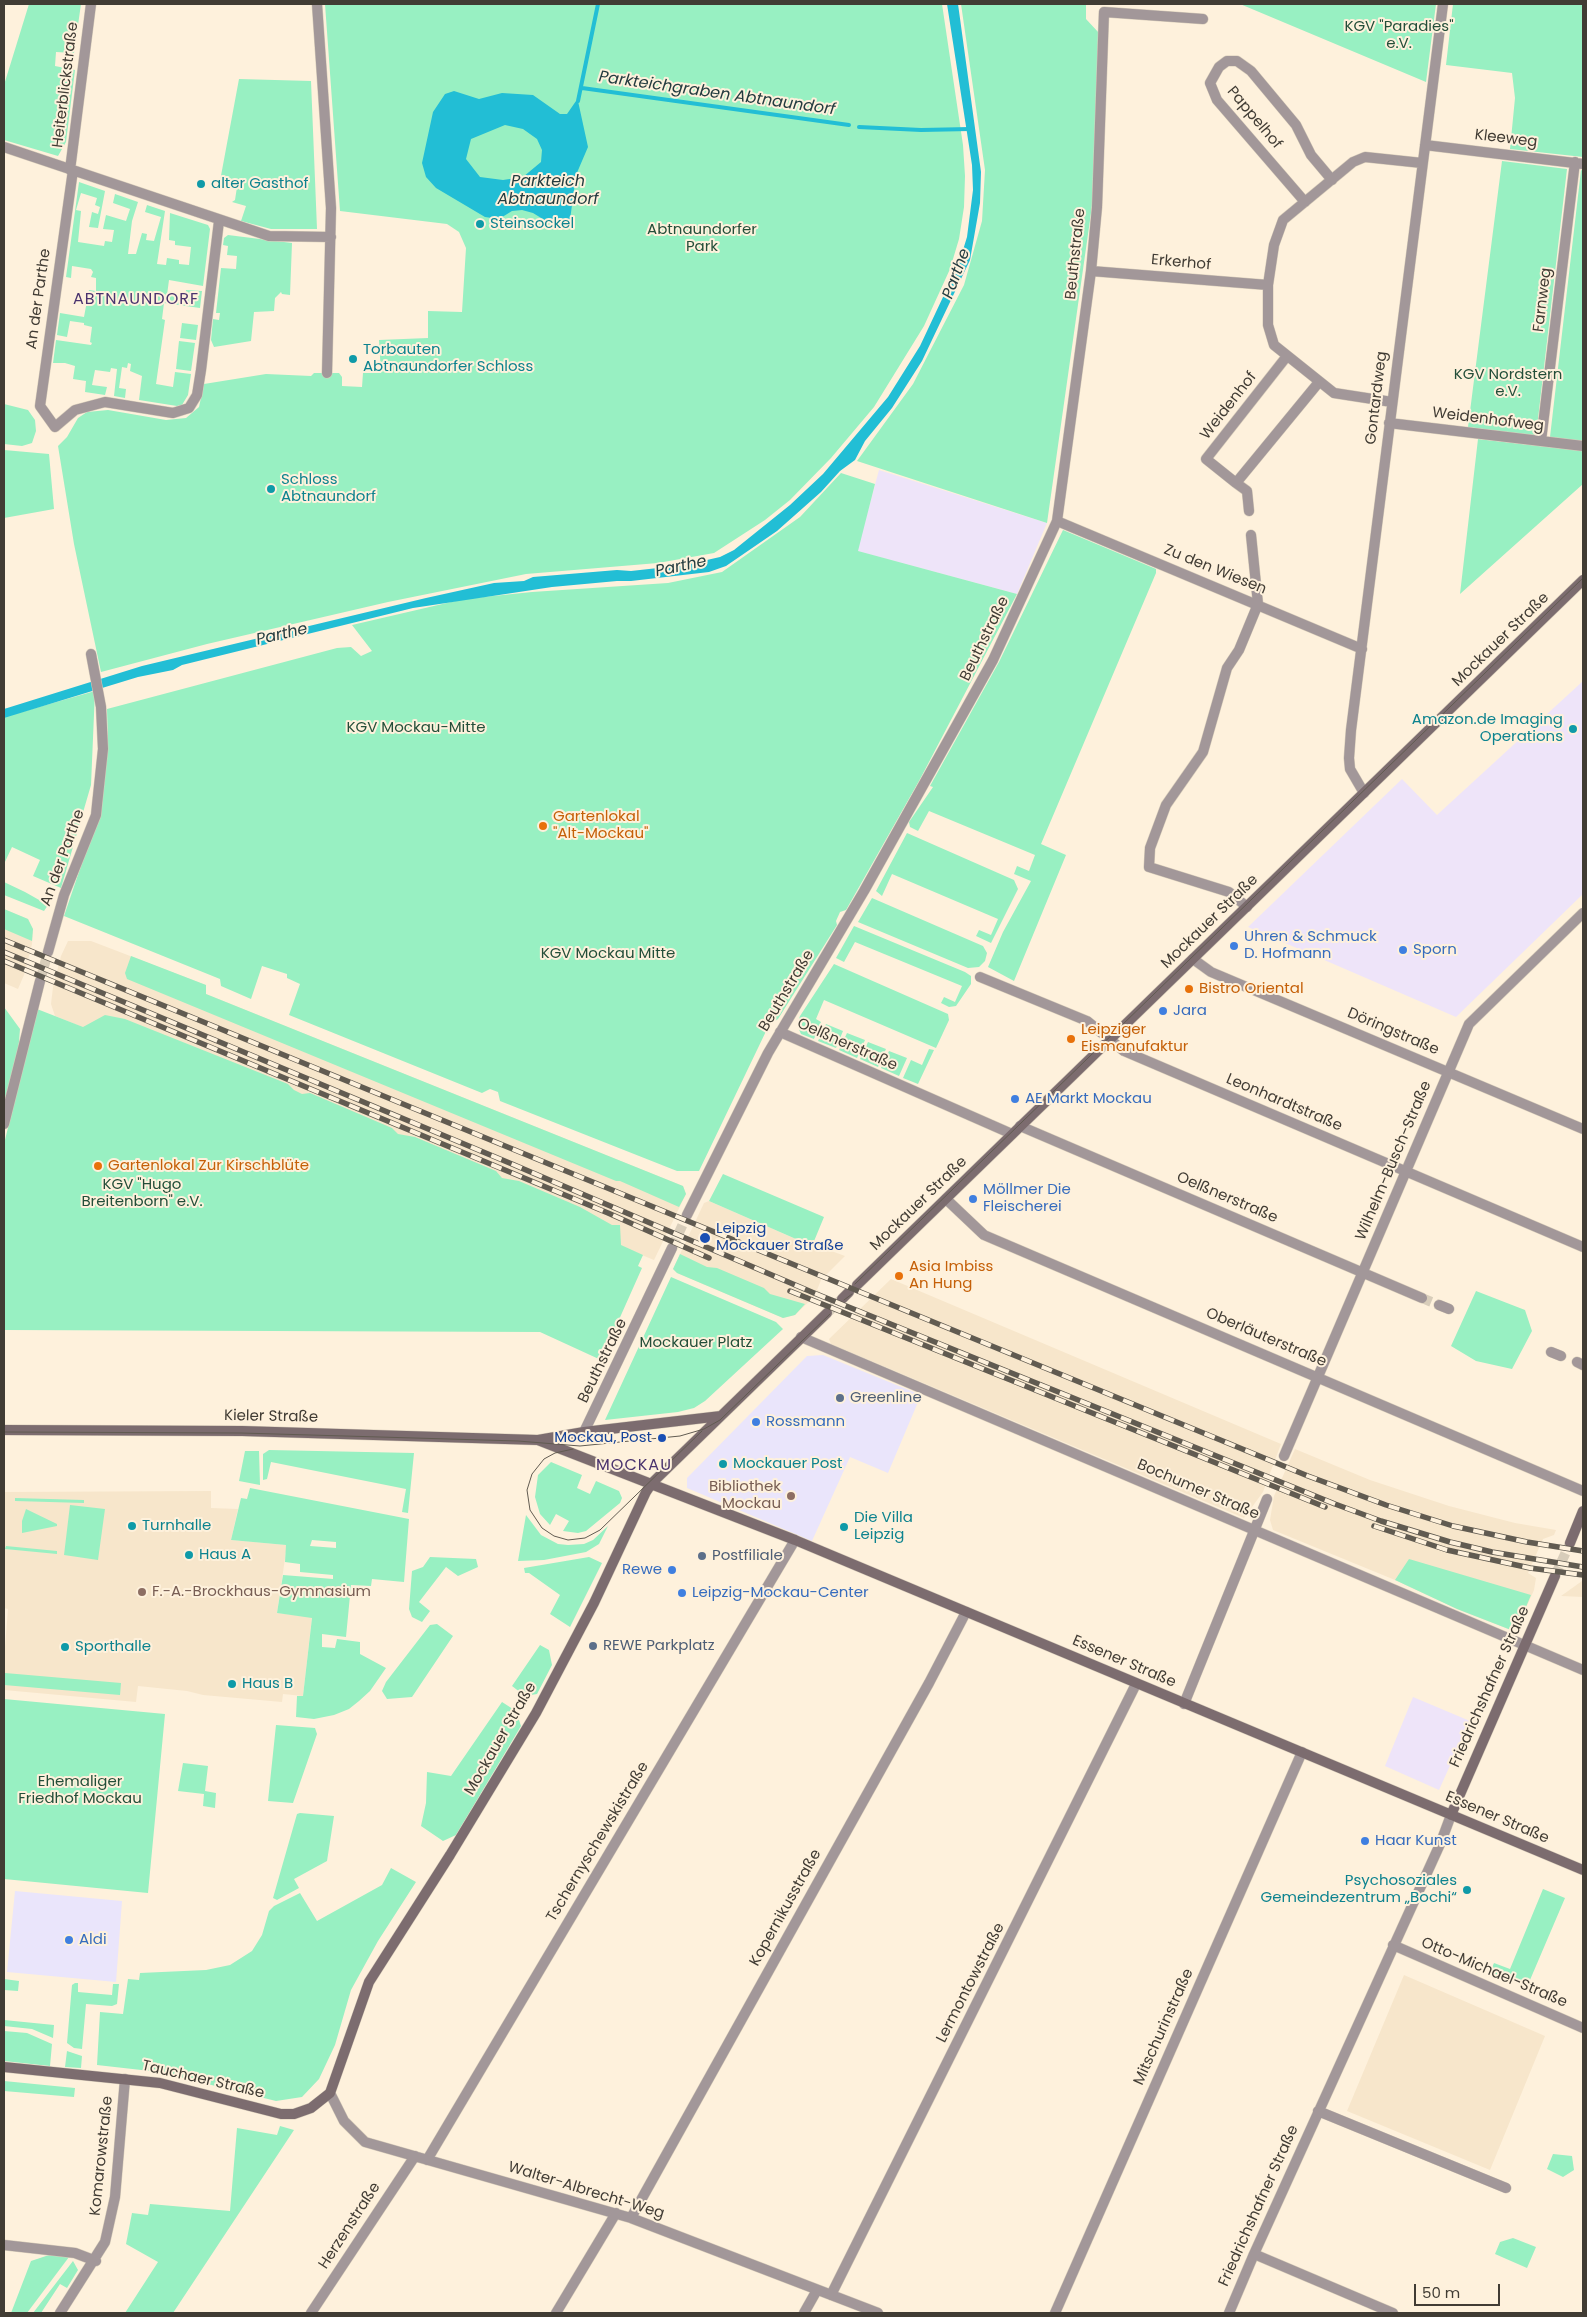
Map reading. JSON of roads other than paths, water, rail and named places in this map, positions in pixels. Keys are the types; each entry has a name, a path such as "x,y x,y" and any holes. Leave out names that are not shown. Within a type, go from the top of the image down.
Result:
{"main road":[{"name":"Mockauer Straße","path":"857,1285 1583,580"},
{"name":"Mockauer Straße","path":"330,2093 369,1982 536,1713 594,1603 638,1507 652,1483 716,1417 827,1313"},
{"name":"Kieler Straße","path":"4,1430 242,1431 538,1440 584,1432 716,1417"},
{"name":"Kieler Straße","path":"538,1440 652,1483"},
{"name":"Essener Straße","path":"652,1483 795,1540 1583,1870"},
{"path":"1570,1543 1583,1511"},
{"name":"Friedrichshafner Straße","path":"1451,1815 1555,1576"},
{"name":"Tauchaer Straße","path":"4,2067 160,2083 281,2114 294,2114 312,2108 330,2093"}],"street":[{"name":"Heiterblickstraße","path":"71,170 91,4"},
{"path":"317,4 331,208 327,373"},
{"name":"Gontardweg","path":"1364,793 1355,780 1349,758 1443,4"},
{"name":"Beuthstraße","path":"687,1215 780,1032 864,891 993,660 1057,521 1091,271 1101,146 1104,12 1188,18"},
{"path":"1190,30 1188,18 1203,19"},
{"name":"Pappelhof","path":"1305,202 1217,100 1210,83 1219,66 1227,61 1237,61 1251,71 1296,125 1311,155 1332,180"},
{"name":"Kleeweg","path":"1425,144 1579,163"},
{"name":"Heiterblickstraße","path":"4,148 219,221 269,236 331,237"},
{"path":"1392,402 1334,393 1274,345 1268,326 1268,285 1274,245 1280,225 1354,162 1365,157 1422,163"},
{"name":"Farnweg","path":"1541,441 1579,163"},
{"name":"An der Parthe","path":"71,170 40,406 55,427 75,410 105,402 173,413 189,408 197,395 202,370 219,221"},
{"name":"Erkerhof","path":"1091,271 1268,285"},
{"name":"Weidenhof","path":"1236,482 1206,459 1287,356"},
{"path":"1249,511 1247,492 1236,482 1319,382"},
{"name":"Weidenhofweg","path":"1390,423 1583,446"},
{"name":"Zu den Wiesen","path":"1057,521 1362,649"},
{"path":"1247,907 1229,892 1149,866 1150,848 1166,805 1203,752 1225,675 1239,650 1258,604 1251,535"},
{"name":"An der Parthe","path":"48,952 64,895 96,814 103,749 98,693 91,654"},
{"name":"Wilhelm-Busch-Straße","path":"1284,1456 1469,1024 1583,913"},
{"name":"Döringstraße","path":"1193,959 1211,972 1583,1129"},
{"name":"Leonhardtstraße","path":"980,977 1087,1021 1124,1051 1583,1247"},
{"path":"4,1124 40,981"},
{"name":"Oelßnerstraße","path":"780,1032 1012,1134"},
{"name":"Oelßnerstraße","path":"1020,1126 1422,1298"},
{"name":"Oberläuterstraße","path":"946,1200 984,1235 1583,1491"},
{"name":"Beuthstraße","path":"584,1432 672,1248"},
{"name":"Bochumer Straße","path":"801,1337 1583,1670"},
{"path":"1184,1704 1266,1498"},
{"name":"Tschernyschewskistraße","path":"426,2160 795,1540"},
{"name":"Kopernikusstraße","path":"631,2218 925,1690 966,1612"},
{"name":"Lermontowstraße","path":"831,2295 1136,1684"},
{"name":"Mitschurinstraße","path":"1054,2313 1302,1752"},
{"name":"Friedrichshafner Straße","path":"1229,2313 1451,1815"},
{"name":"Otto-Michael-Straße","path":"1393,1945 1583,2028"},
{"name":"Komarowstraße","path":"60,2313 96,2261 105,2242 115,2197 125,2079"},
{"name":"Walter-Albrecht-Weg","path":"330,2093 344,2121 365,2142 616,2213 878,2313"},
{"path":"1318,2110 1506,2188"},
{"name":"Herzenstraße","path":"311,2313 415,2156"},
{"path":"556,2313 616,2213"},
{"path":"4,2245 75,2253 96,2261"},
{"path":"1254,2254 1393,2313"},
{"path":"804,2313 817,2290"}],"water":[{"name":"Parthe","path":"947,4 958,4 981,172 980,203 970,260 922,361 892,408 865,441 855,460 840,471 821,492 777,531 726,566 709,572 631,581 552,587 413,608 182,665 173,670 138,677 4,718 4,709 142,666 426,598 494,583 524,581 533,577 617,570 631,571 685,565 720,557 734,550 790,505 823,474 888,397 920,346 959,263 967,237 973,190 972,165"},
{"name":"Parkteich Abtnaundorf","path":"454,91 479,99 502,93 533,95 560,114 567,114 576,101 578,101 588,147 576,175 570,220 561,226 551,224 533,213 522,210 512,211 499,219 485,217 436,188 426,177 422,163 433,112 445,94","holes":["505,125 523,129 537,139 542,150 541,162 523,177 503,180 480,177 466,159 471,139"]}],"waterway":[{"path":"578,101 598,4"},
{"name":"Parkteichgraben Abtnaundorf","path":"582,88 849,125"},
{"name":"Parkteichgraben Abtnaundorf","path":"859,127 921,130 970,129"}],"tunnel":[{"path":"40,981 48,952"},
{"path":"672,1248 687,1215"},
{"path":"1422,1298 1439,1305"},
{"path":"827,1313 842,1299"},
{"path":"1555,1576 1570,1543"}],"tram line":[{"path":"855,1284 1583,578"},
{"path":"844,1300 852,1294"},
{"path":"4,1432 241,1433 518,1441 580,1446 680,1436 704,1429 720,1420 830,1314"},
{"path":"573,1449 555,1453 544,1459 532,1474 527,1490 530,1510 542,1528 554,1536 568,1540 585,1538 600,1530 702,1431"}],"railway":[{"path":"4,940 1308,1476 1386,1505 1453,1526 1527,1542 1583,1551"},
{"path":"4,952 512,1164 814,1293 1335,1504 1381,1521 1450,1542 1492,1552 1583,1567"},
{"path":"4,961 608,1213 709,1258"},
{"path":"790,1291 1325,1507"},
{"path":"1374,1526 1447,1550 1530,1568 1583,1575"}],"place":[{"name":"alter Gasthof","path":"201,184"},
{"name":"Steinsockel","path":"480,224"},
{"name":"Torbauten Abtnaundorfer Schloss","path":"353,359"},
{"name":"Schloss Abtnaundorf","path":"271,489"},
{"name":"Amazon.de Imaging Operations","path":"1573,729"},
{"name":"Gartenlokal \"Alt-Mockau\"","path":"543,826"},
{"name":"Uhren & Schmuck D. Hofmann","path":"1234,946"},
{"name":"Sporn","path":"1403,950"},
{"name":"Bistro Oriental","path":"1189,989"},
{"name":"Jara","path":"1163,1011"},
{"name":"Leipziger Eismanufaktur","path":"1071,1039"},
{"name":"AE Markt Mockau","path":"1015,1099"},
{"name":"Gartenlokal Zur Kirschblüte","path":"98,1166"},
{"name":"Möllmer Die Fleischerei","path":"973,1199"},
{"name":"Leipzig Mockauer Straße","path":"705,1238"},
{"name":"Asia Imbiss An Hung","path":"899,1276"},
{"name":"Greenline","path":"840,1398"},
{"name":"Rossmann","path":"756,1422"},
{"name":"Mockau, Post","path":"662,1438"},
{"name":"Mockauer Post","path":"723,1464"},
{"name":"Bibliothek Mockau","path":"791,1496"},
{"name":"Turnhalle","path":"132,1526"},
{"name":"Die Villa Leipzig","path":"844,1527"},
{"name":"Haus A","path":"189,1555"},
{"name":"Postfiliale","path":"702,1556"},
{"name":"Rewe","path":"672,1570"},
{"name":"F.-A.-Brockhaus-Gymnasium","path":"142,1592"},
{"name":"Leipzig-Mockau-Center","path":"682,1593"},
{"name":"REWE Parkplatz","path":"593,1646"},
{"name":"Sporthalle","path":"65,1647"},
{"name":"Haus B","path":"232,1684"},
{"name":"Haar Kunst","path":"1365,1841"},
{"name":"Psychosoziales Gemeindezentrum „Bochi“","path":"1467,1890"},
{"name":"Aldi","path":"69,1940"}],"district":[{"name":"ABTNAUNDORF","path":"136,300"},
{"name":"MOCKAU","path":"634,1466"}],"park label":[{"name":"KGV \"Paradies\" e.V.","path":"1399,36"},
{"name":"Abtnaundorfer Park","path":"702,238"},
{"name":"KGV Nordstern e.V.","path":"1508,384"},
{"name":"KGV Mockau-Mitte","path":"416,728"},
{"name":"KGV Mockau Mitte","path":"608,954"},
{"name":"KGV \"Hugo Breitenborn\" e.V.","path":"142,1194"},
{"name":"Mockauer Platz","path":"696,1343"},
{"name":"Ehemaliger Friedhof Mockau","path":"80,1790"}]}
